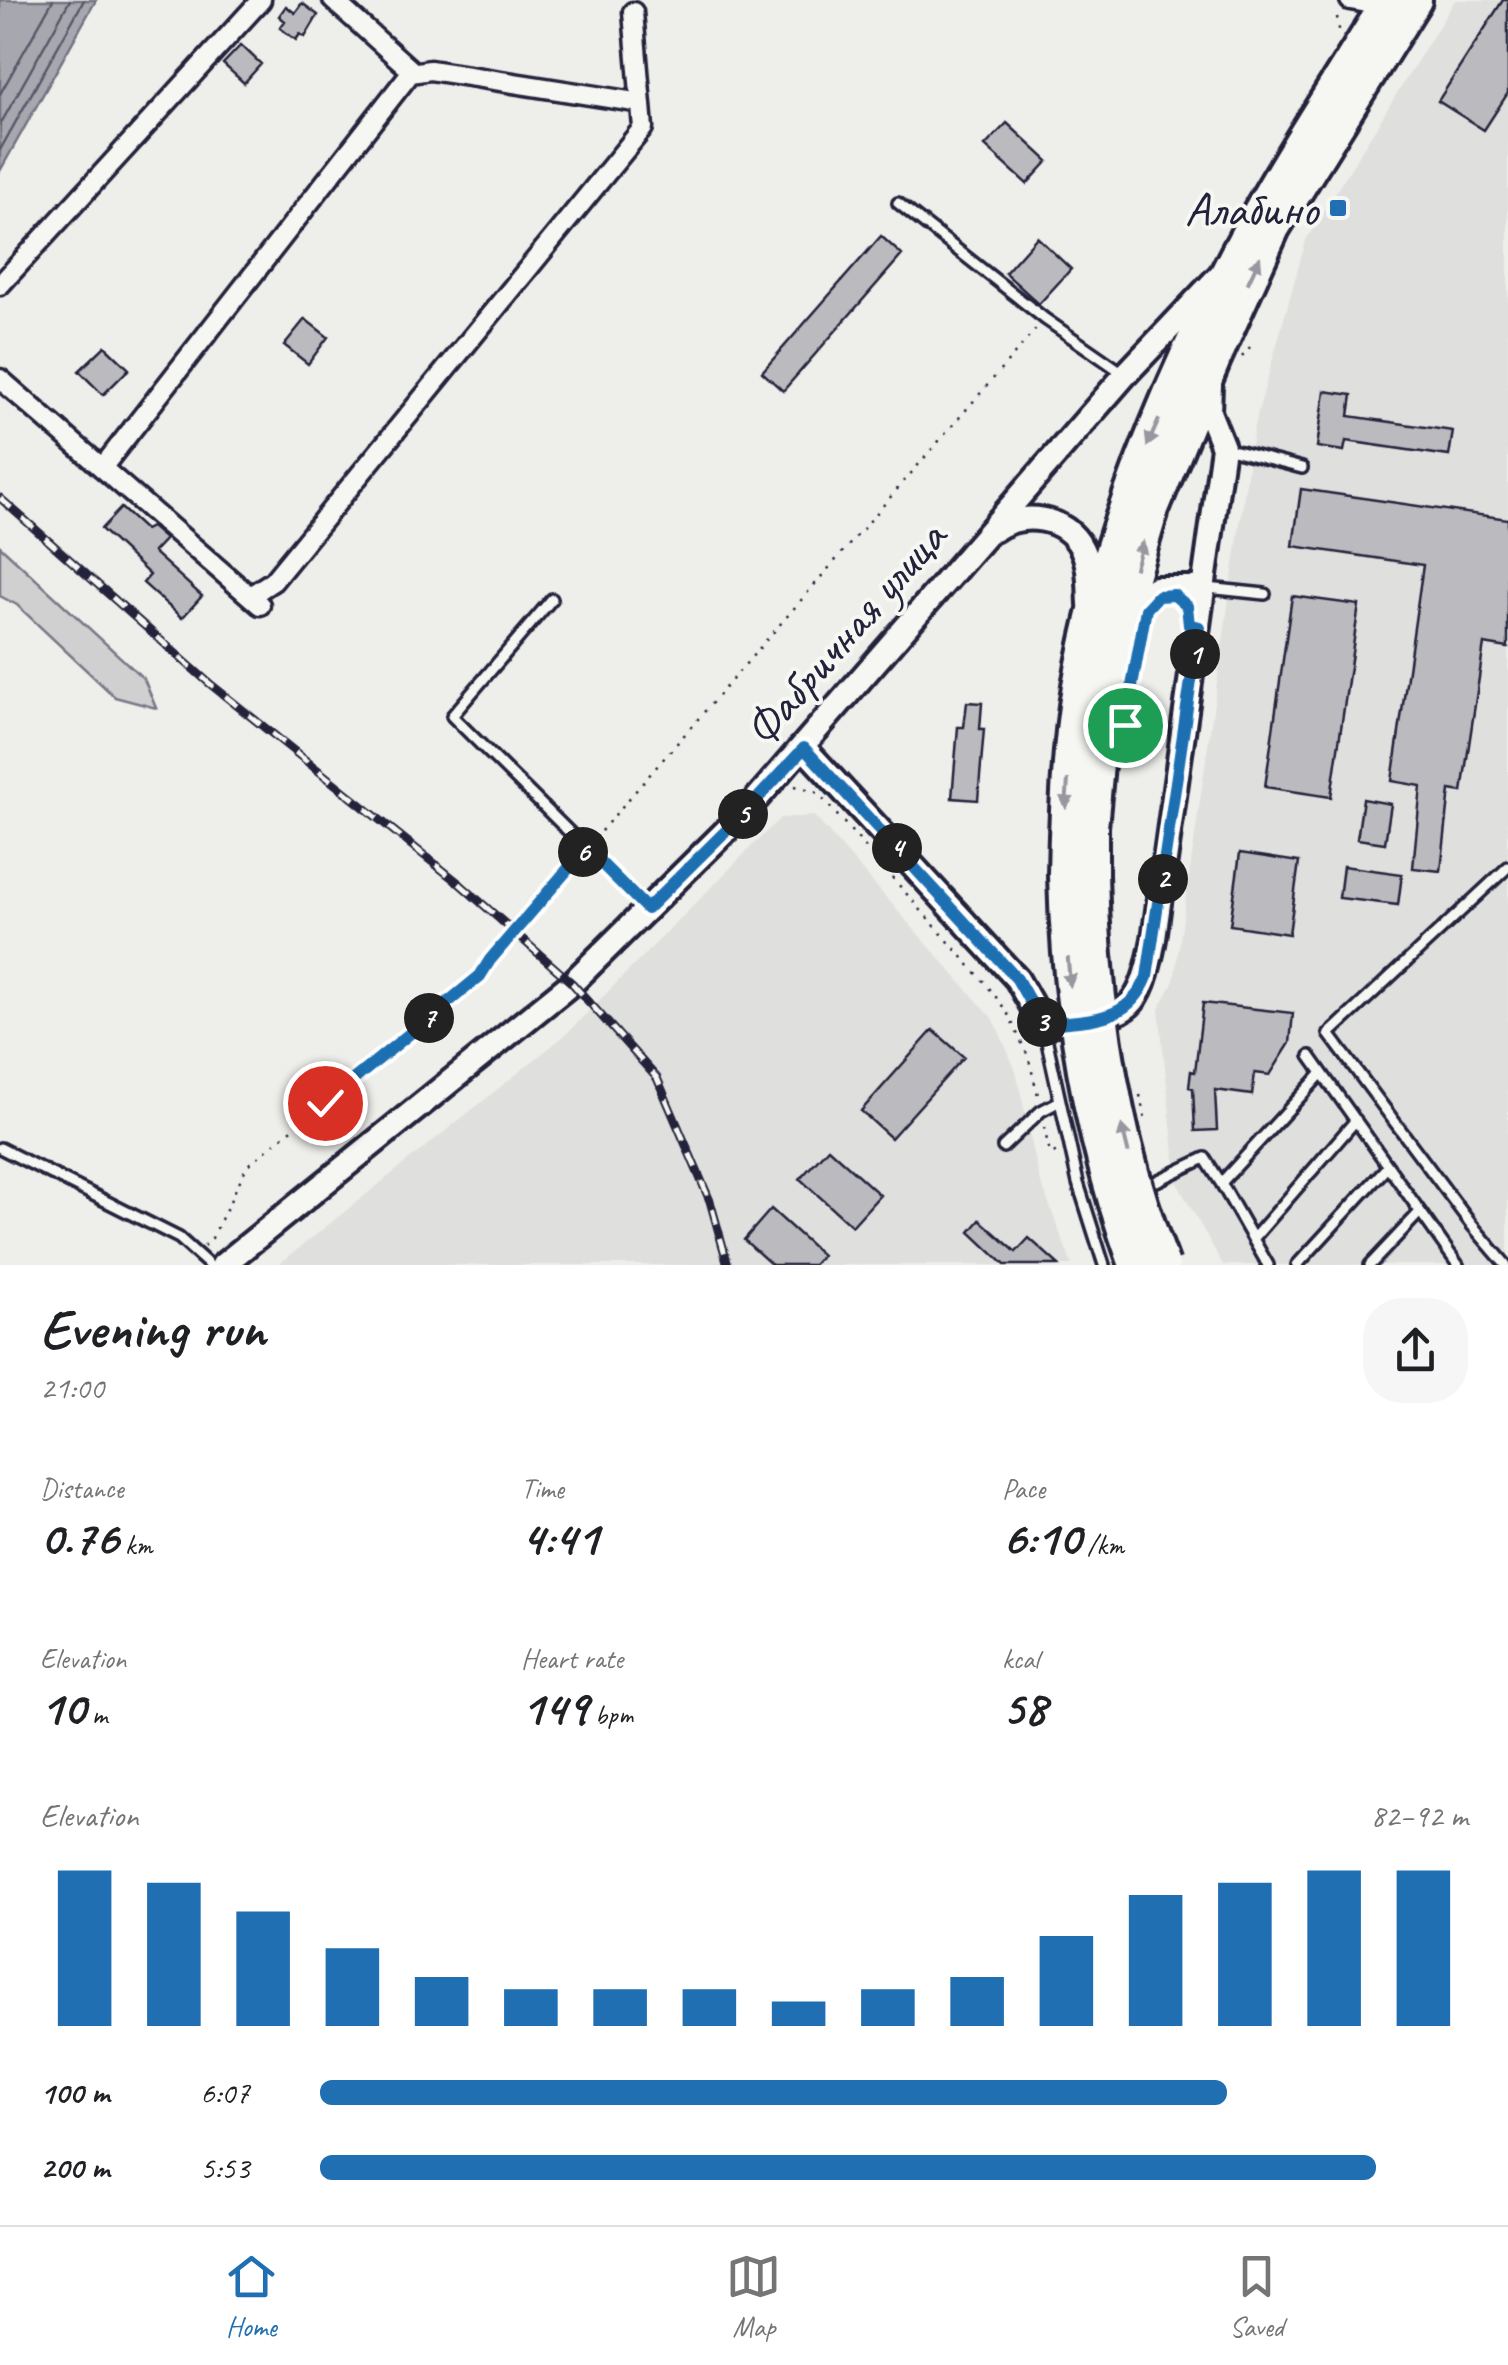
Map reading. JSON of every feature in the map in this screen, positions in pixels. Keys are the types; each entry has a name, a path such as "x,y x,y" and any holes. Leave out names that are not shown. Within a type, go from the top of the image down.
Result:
{"highway":[{"path":"1134,1265 1104,1166 1079,1052 1066,938 1114,650 1153,509 1274,228 1416,0"},
{"path":"1164,1265 1130,1159 1106,1048 1093,936 1065,826 1074,721 1090,629 1110,556 1148,447 1230,264 1387,3"}],"street":[{"path":"0,286 261,0"},
{"path":"102,468 412,71 333,0"},
{"path":"1350,0 1387,3"},
{"path":"0,379 255,600 643,128 633,12"},
{"path":"410,73 430,70 641,103"},
{"name":"Фабричная улица","path":"223,1265 572,983 647,909 804,748 1125,374 1230,264"},
{"path":"804,748 1009,970 1043,1025 1119,1012 1137,998 1147,977 1223,448 1209,412 1215,359"},
{"path":"980,541 1017,519 1034,518 1062,528 1082,550 1087,568 1090,629"},
{"path":"1114,650 1127,620 1146,594 1164,586 1204,588"}],"lane":[{"path":"898,202 1045,319 1125,374"},
{"path":"1223,448 1302,468"},
{"path":"1204,588 1265,594"},
{"path":"552,599 452,716 647,909"},
{"path":"1506,1265 1470,1224 1329,1034 1508,867"},
{"path":"1043,1025 1069,1148 1096,1206 1104,1265"},
{"path":"1310,1056 1458,1265"},
{"path":"1221,1184 1322,1073"},
{"path":"1004,1146 1041,1111 1060,1101"},
{"path":"1253,1238 1356,1120"},
{"path":"0,1148 179,1238 209,1265"},
{"path":"1132,1193 1205,1158 1268,1265"},
{"path":"1297,1265 1388,1166"},
{"path":"1096,1206 1118,1198"},
{"path":"1370,1265 1420,1212"}],"path":[{"path":"196,1253 212,1238 247,1166 480,976 586,848 1045,319"},
{"path":"764,790 772,797 796,786 815,790 987,984 1019,1035 1034,1072 1050,1154 1069,1148"}],"shaded area":[{"path":"1455,0 1508,0 1508,1265 1223,1265 1177,1183 1159,1009 1174,981 1254,426 1306,240"},
{"path":"0,546 144,679 156,708 115,697 17,605 0,596"},
{"path":"814,816 994,1020 1016,1071 1039,1177 1072,1265 278,1265 564,1036 780,818"}],"water":[{"path":"0,0 96,0 0,171"}],"building":[{"path":"1503,0 1508,0 1508,93 1484,130 1438,101"},
{"path":"302,3 318,15 305,37 300,34 296,40 280,28 285,21 279,16 286,6 295,13"},
{"path":"241,45 261,64 244,83 223,64"},
{"path":"1007,123 1048,161 1027,184 985,146"},
{"path":"881,236 902,255 783,391 762,372"},
{"path":"1037,237 1071,269 1039,304 1005,273"},
{"path":"305,319 328,337 308,364 284,345"},
{"path":"105,346 129,369 103,395 79,371"},
{"path":"1325,391 1352,395 1349,416 1453,431 1449,456 1346,441 1344,451 1317,447"},
{"path":"1301,489 1508,519 1508,648 1484,644 1462,792 1450,790 1441,871 1413,868 1421,786 1392,781 1423,565 1293,546"},
{"path":"121,508 145,530 151,527 165,539 153,552 202,596 182,618 143,583 150,575 101,529"},
{"path":"1292,596 1359,605 1331,797 1265,787"},
{"path":"967,702 982,703 980,729 984,729 978,800 952,798 958,727 964,727"},
{"path":"1363,799 1391,804 1385,843 1357,839"},
{"path":"1240,853 1299,862 1289,934 1230,925"},
{"path":"1343,866 1402,874 1398,905 1339,898"},
{"path":"1203,1003 1293,1013 1290,1043 1270,1075 1255,1073 1252,1095 1215,1090 1217,1130 1195,1131 1193,1088 1189,1087 1191,1071 1195,1072"},
{"path":"933,1030 964,1057 891,1138 861,1111"},
{"path":"828,1148 880,1195 852,1226 800,1179"},
{"path":"771,1209 822,1255 813,1265 772,1265 744,1240"},
{"path":"980,1220 1016,1252 1029,1238 1059,1265 1005,1265 970,1232"}],"railway":[{"path":"0,498 209,683 460,884 572,983 657,1078 710,1201 728,1265"}],"place":[{"name":"Алабино","path":"1338,208"}],"route":[{"path":"325,1103 480,976 586,848 647,909 804,748 1017,979 1043,1025 1119,1012 1137,998 1147,977 1199,627 1189,625 1187,606 1174,595 1158,596 1146,609 1125,725"}]}
